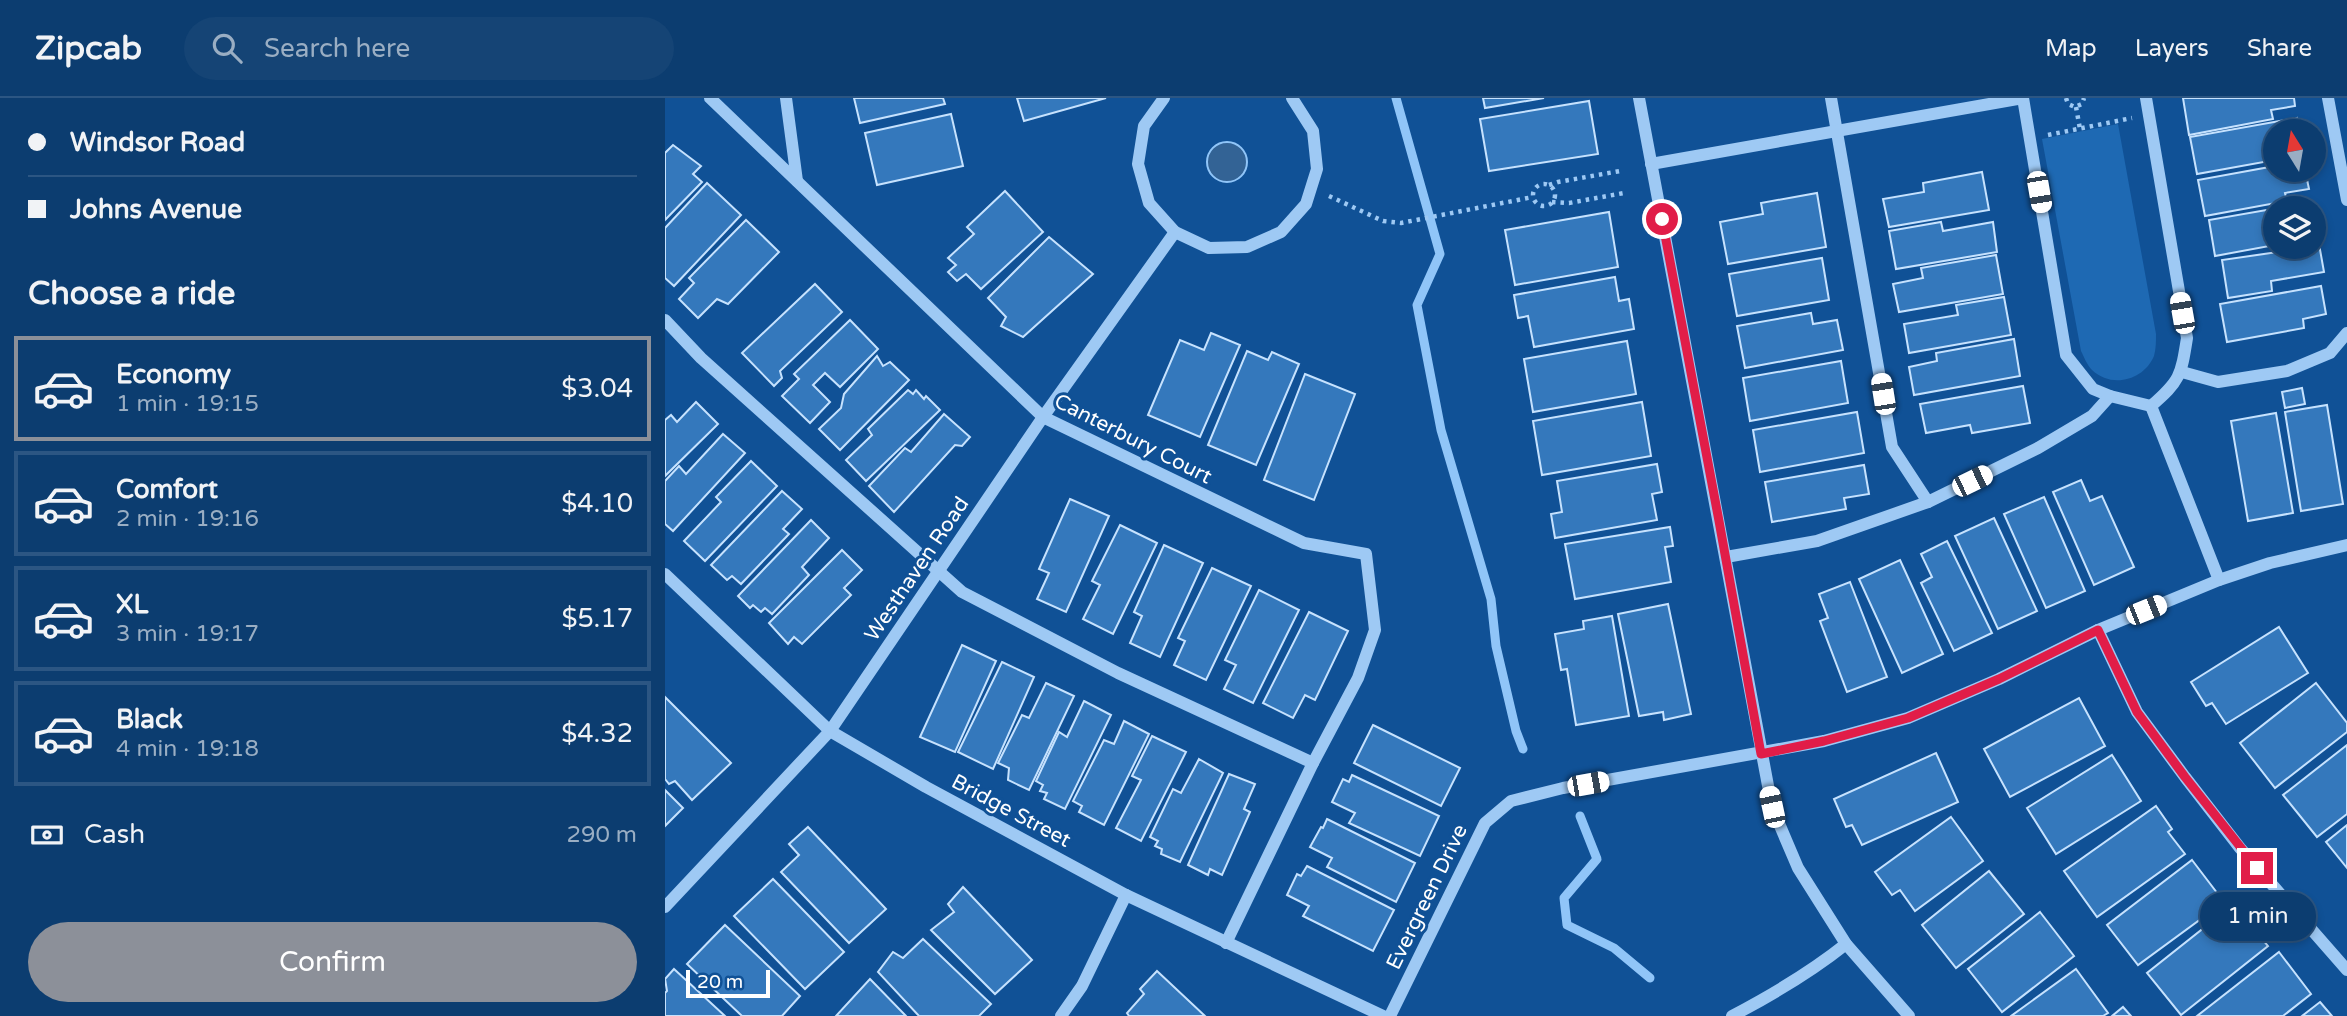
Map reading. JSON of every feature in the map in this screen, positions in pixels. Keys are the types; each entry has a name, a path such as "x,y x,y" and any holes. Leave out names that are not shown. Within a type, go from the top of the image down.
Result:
{"street":[{"name":"Canterbury Court","path":"710,98 1043,417 1304,543 1366,554 1375,630 1358,678 1313,764"},
{"path":"786,98 797,181"},
{"path":"1164,98 1144,126 1137,164 1149,203 1175,233 1209,248 1247,247 1281,232 1306,204 1317,169 1313,131 1292,98"},
{"path":"1639,98 1772,807 1798,868 1846,944 1909,1016"},
{"path":"1831,98 1892,447 1928,502"},
{"path":"1651,164 2023,98 2066,355 2093,389 2151,406"},
{"path":"2146,98 2187,338 2182,372 2169,391 2151,406"},
{"path":"2328,98 2347,200"},
{"name":"Westhaven Road","path":"665,907 830,731 1043,417 1175,233"},
{"path":"665,320 701,358 962,592 1118,673 1313,764 1226,943"},
{"path":"2182,372 2218,382 2287,371 2330,353 2347,333"},
{"path":"1726,557 1817,541 1928,502 2038,448 2092,416 2110,396"},
{"path":"2151,406 2219,580"},
{"name":"Evergreen Drive","path":"1390,1016 1485,823 1511,801 1563,788 1824,741 1908,718 1999,679 2098,630 2219,580 2270,563 2347,545"},
{"name":"Bridge Street","path":"665,574 830,731 926,787 1126,895 1383,1016"},
{"path":"2098,630 2137,712 2240,848 2347,970"},
{"path":"1061,1016 1082,986 1126,895"},
{"path":"1732,1016 1803,975 1846,944"}],"path":[{"path":"2066,98 2070,106 2076,107 2082,104 2084,98"},
{"path":"2076,107 2080,128"},
{"path":"2030,138 2149,115"},
{"path":"1549,186 1620,171"},
{"path":"1552,202 1555,194 1549,186 1542,184 1536,188 1533,197 1535,202 1542,206 1552,202 1569,203 1624,192"},
{"path":"1311,187 1383,220 1412,222 1533,197"}],"shaded area":[{"path":"2118,124 2156,334 2155,353 2149,364 2135,376 2118,380 2100,376 2092,370 2081,351 2042,139"},
{"path":"1227,142 1235,143 1241,148 1246,154 1246,170 1241,176 1235,181 1227,182 1219,181 1213,176 1208,170 1207,162 1208,154 1213,148 1219,143"}],"building":[{"path":"854,98 943,98 945,104 860,123"},
{"path":"1017,98 1106,98 1024,121"},
{"path":"1483,98 1544,98 1485,108"},
{"path":"2183,98 2294,98 2295,106 2271,110 2273,119 2189,135"},
{"path":"1589,101 1598,154 1489,171 1480,119"},
{"path":"951,114 963,166 877,185 865,133"},
{"path":"2263,124 2263,162 2197,174 2190,137"},
{"path":"673,145 701,166 693,174 702,182 665,220 665,153"},
{"path":"2263,168 2263,182 2308,182 2309,189 2285,193 2286,196 2263,196 2263,205 2205,216 2198,180"},
{"path":"1982,172 1989,210 1889,227 1883,199 1924,192 1923,183"},
{"path":"707,183 741,215 674,286 665,278 665,228"},
{"path":"1005,191 1043,232 981,289 966,274 957,281 948,272 956,265 948,258 974,234 967,227"},
{"path":"1817,193 1826,247 1728,264 1720,222 1763,214 1761,203"},
{"path":"2263,211 2263,247 2215,256 2209,220"},
{"path":"1609,212 1618,267 1515,285 1505,230"},
{"path":"746,220 779,252 728,304 717,299 698,318 679,299 694,283 689,278"},
{"path":"1941,222 1943,231 1993,222 1997,252 1896,269 1889,231"},
{"path":"1049,237 1093,274 1023,337 1001,326 1006,317 988,298"},
{"path":"2263,254 2263,259 2322,259 2324,272 2271,281 2272,291 2228,298 2222,260"},
{"path":"1996,255 2003,294 1899,312 1893,284 1923,278 1921,268"},
{"path":"1822,258 1829,300 1737,316 1729,274"},
{"path":"1615,277 1619,301 1629,299 1634,329 1534,347 1528,316 1518,318 1514,295"},
{"path":"815,284 842,312 780,371 782,378 774,386 742,353"},
{"path":"2321,286 2326,314 2303,319 2304,328 2227,342 2220,304"},
{"path":"2004,297 2011,335 1909,353 1904,324 1958,315 1956,305"},
{"path":"1811,313 1813,324 1837,320 1843,350 1745,368 1737,326"},
{"path":"850,320 878,349 840,387 825,373 813,385 830,402 810,423 782,396 799,379 794,374"},
{"path":"1211,333 1240,345 1200,437 1148,415 1180,340 1204,350"},
{"path":"2014,339 2020,376 1914,395 1909,367 1937,361 1936,353"},
{"path":"1627,341 1636,394 1533,412 1524,359"},
{"path":"1247,351 1268,360 1272,352 1299,364 1256,465 1208,445"},
{"path":"877,356 883,366 890,362 909,380 840,450 819,429 841,408 844,394"},
{"path":"1841,361 1848,403 1750,421 1743,378"},
{"path":"1305,374 1355,394 1314,500 1264,480"},
{"path":"2023,386 2030,423 1972,433 1970,425 1926,433 1920,404"},
{"path":"2302,388 2305,404 2285,408 2282,392"},
{"path":"908,390 913,394 916,390 924,399 926,396 940,410 866,481 846,460 872,435 868,429"},
{"path":"696,402 718,424 665,476 665,420 671,415 677,422"},
{"path":"1642,402 1651,456 1542,475 1533,421"},
{"path":"2327,405 2343,504 2301,511 2285,412"},
{"path":"1857,412 1864,453 1760,472 1753,430"},
{"path":"2276,413 2293,513 2248,521 2231,421"},
{"path":"944,414 970,437 962,446 955,445 894,512 869,486 905,448 911,452"},
{"path":"723,434 745,453 673,531 665,524 665,481 679,466 686,474"},
{"path":"751,461 777,486 705,561 684,541 721,502 716,497"},
{"path":"1657,464 1662,492 1652,494 1657,520 1555,538 1551,514 1562,512 1557,481"},
{"path":"1864,465 1869,494 1844,498 1846,509 1772,522 1765,482"},
{"path":"2081,480 2090,501 2102,496 2134,567 2094,585 2053,492"},
{"path":"782,491 802,509 783,529 789,534 741,584 732,576 727,580 711,565"},
{"path":"2044,497 2085,591 2046,608 2004,514"},
{"path":"1070,499 1109,516 1066,612 1037,599 1049,573 1039,569"},
{"path":"1994,518 2037,611 1998,629 1955,536"},
{"path":"811,520 829,538 802,567 809,575 772,614 765,608 761,612 753,605 750,608 738,596"},
{"path":"1120,525 1157,543 1113,634 1083,619 1100,585 1092,581"},
{"path":"1670,527 1673,546 1665,547 1671,582 1575,599 1565,544"},
{"path":"1947,541 1992,633 1954,651 1921,583 1932,577 1921,554"},
{"path":"1164,545 1203,563 1160,657 1130,643 1142,616 1134,612"},
{"path":"842,550 862,570 844,588 851,595 802,644 794,637 788,644 769,623"},
{"path":"1900,560 1943,654 1902,673 1859,579"},
{"path":"1212,568 1251,586 1206,680 1174,665 1185,641 1178,638"},
{"path":"1850,582 1887,677 1847,692 1820,621 1828,618 1819,594"},
{"path":"1259,590 1299,610 1253,703 1224,689 1236,665 1225,660"},
{"path":"1668,604 1691,714 1664,720 1663,712 1639,716 1618,614"},
{"path":"1309,612 1348,631 1315,700 1305,695 1293,718 1263,703"},
{"path":"1612,616 1629,716 1576,725 1567,669 1561,670 1555,634 1584,629 1583,621"},
{"path":"2279,627 2308,673 2226,724 2212,703 2206,706 2191,682"},
{"path":"962,645 996,661 955,752 920,737"},
{"path":"1002,662 1034,677 993,769 958,752"},
{"path":"1046,683 1074,696 1029,790 1008,780 1009,768 998,763 1022,715 1029,718"},
{"path":"2316,683 2347,723 2347,732 2275,788 2240,743"},
{"path":"665,697 731,763 692,800 675,781 669,784 665,779"},
{"path":"2079,698 2105,746 2010,797 1984,749"},
{"path":"1084,701 1111,715 1065,809 1044,799 1047,793 1040,791 1043,785 1036,781 1059,732 1067,737"},
{"path":"1124,721 1149,734 1104,825 1079,812 1082,806 1073,801 1104,740 1114,744"},
{"path":"1373,725 1460,768 1441,806 1354,763"},
{"path":"1152,736 1186,752 1141,841 1116,828 1141,780 1132,776"},
{"path":"2347,745 2347,814 2317,837 2283,795"},
{"path":"1936,753 1958,802 1862,845 1852,825 1846,827 1834,799"},
{"path":"2112,755 2141,801 2056,854 2027,808"},
{"path":"1199,759 1223,773 1180,862 1161,854 1162,849 1155,846 1158,841 1150,837 1173,789 1181,793"},
{"path":"1229,774 1255,784 1244,809 1250,812 1222,875 1210,869 1208,875 1188,865"},
{"path":"1352,775 1439,816 1420,856 1349,823 1355,813 1332,802 1343,779 1349,782"},
{"path":"665,790 683,808 665,826"},
{"path":"2156,806 2172,829 2168,832 2185,854 2097,917 2064,871"},
{"path":"1951,817 1983,861 1915,911 1900,890 1892,895 1875,872"},
{"path":"1327,819 1415,863 1396,902 1327,867 1332,858 1310,847"},
{"path":"2347,825 2347,868 2326,842"},
{"path":"808,827 886,909 849,943 781,872 799,855 789,844"},
{"path":"2192,860 2224,902 2138,965 2107,925"},
{"path":"1307,866 1394,910 1373,951 1303,916 1309,906 1287,895 1297,874 1301,876"},
{"path":"1989,871 2024,914 1956,968 1922,925"},
{"path":"773,879 844,952 805,989 734,916"},
{"path":"963,887 1032,960 995,994 931,930 954,912 948,904"},
{"path":"2234,904 2268,946 2181,1015 2147,973"},
{"path":"2040,912 2074,956 2002,1012 1968,969"},
{"path":"725,925 800,996 782,1016 742,1016 687,964"},
{"path":"923,939 991,1004 979,1016 919,1016 878,972 893,952 903,958"},
{"path":"2279,952 2311,994 2283,1016 2197,1016"},
{"path":"674,969 725,1016 665,1016 665,979"},
{"path":"2076,969 2108,1013 2103,1016 2011,1016"},
{"path":"1157,971 1205,1016 1129,1016 1127,1013 1144,994 1140,989"},
{"path":"870,979 906,1016 836,1016"},
{"path":"2320,1002 2332,1016 2302,1016"},
{"path":"2123,1007 2131,1016 2112,1016"}],"waterway":[{"path":"1396,98 1440,254 1417,305 1441,430 1491,599 1496,646 1516,731 1523,749"},
{"path":"1580,816 1597,859 1564,898 1567,925 1614,948 1650,978"}],"route":[{"path":"1662,219 1761,754 1824,741 1908,718 1999,679 2098,630 2137,712 2257,868"}]}
